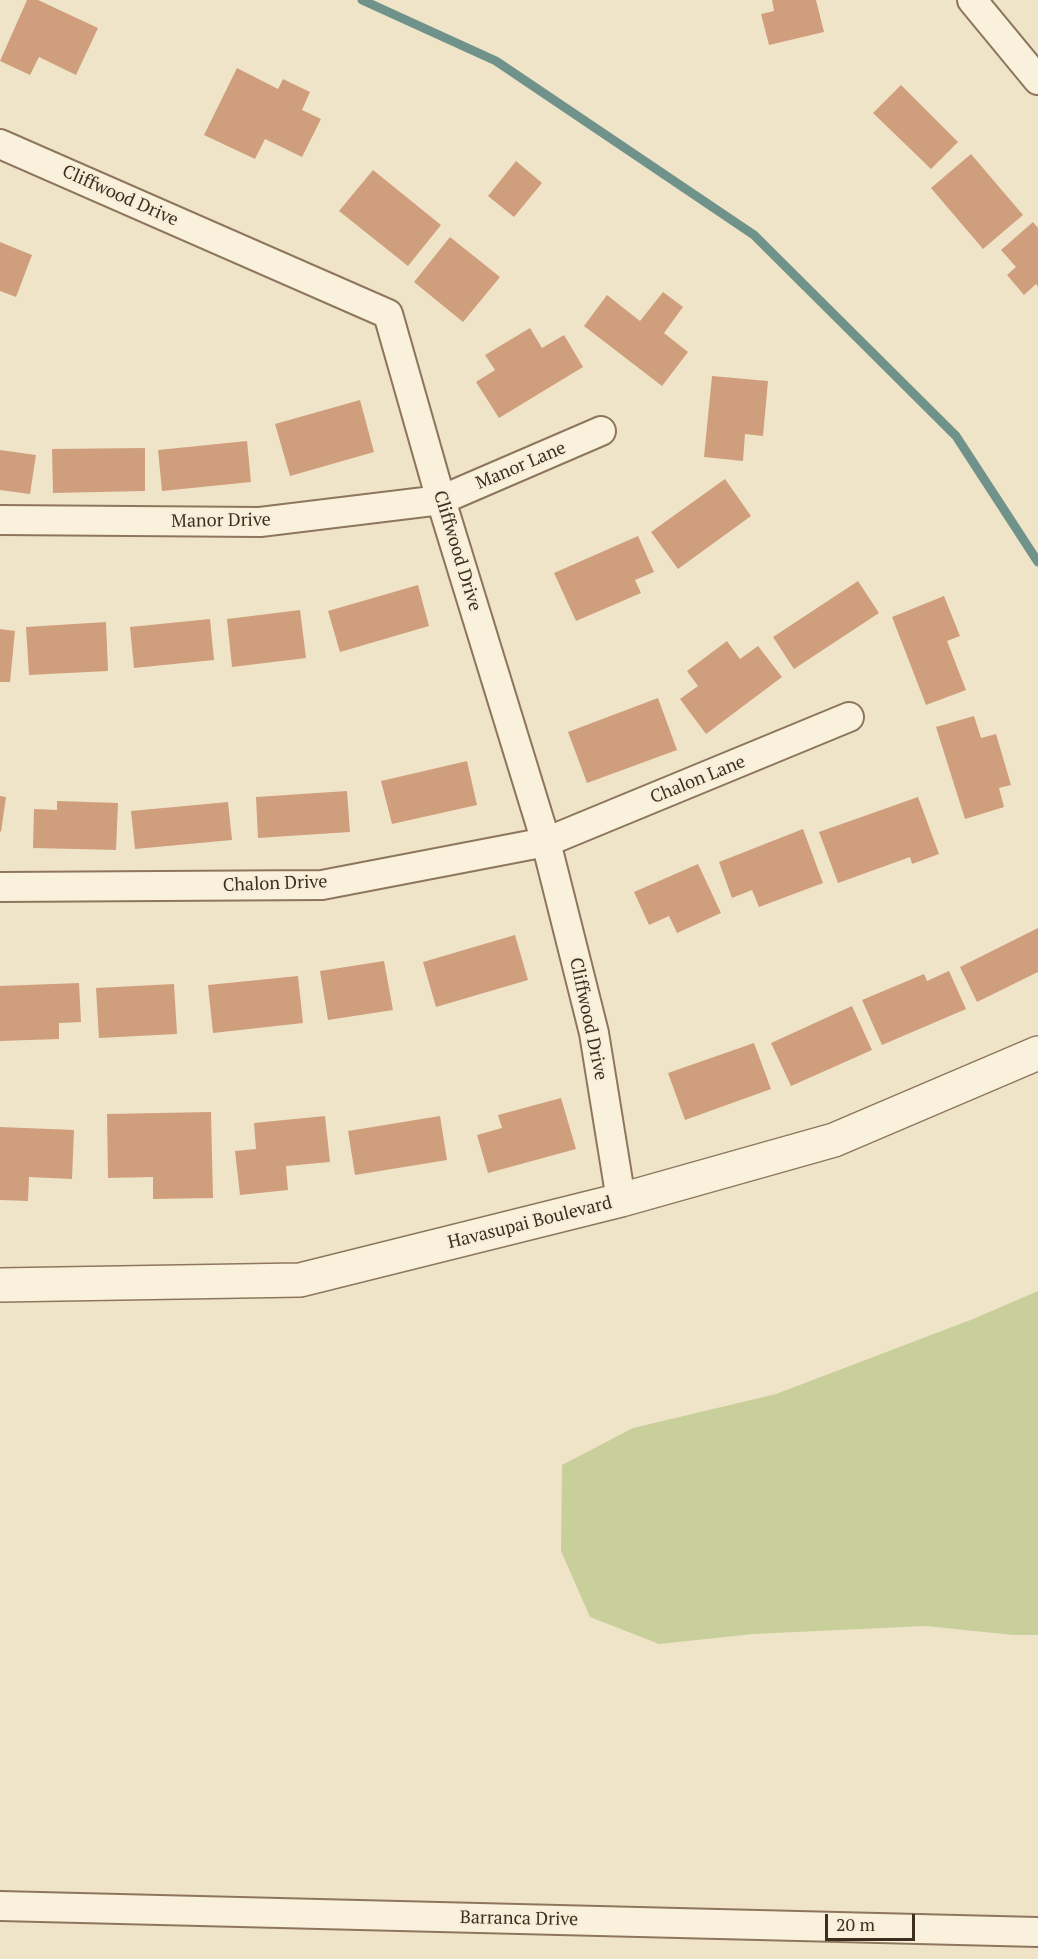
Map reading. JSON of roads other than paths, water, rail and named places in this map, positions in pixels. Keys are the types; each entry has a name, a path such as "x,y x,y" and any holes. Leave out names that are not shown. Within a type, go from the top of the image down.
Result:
{"street":[{"path":"972,0 1038,80"},
{"name":"Cliffwood Drive","path":"0,144 388,315 441,500 546,842 594,1033 621,1200"},
{"name":"Manor Lane","path":"441,500 601,431"},
{"name":"Manor Drive","path":"0,520 260,522 441,500"},
{"name":"Chalon Lane","path":"546,842 849,717"},
{"name":"Chalon Drive","path":"0,886 322,885 546,842"},
{"name":"Havasupai Boulevard","path":"0,1285 300,1280 621,1200 834,1140 1038,1053"},
{"name":"Barranca Drive","path":"0,1906 1038,1932"}],"waterway":[{"path":"362,0 496,61 754,235 956,436 1038,562"}]}
